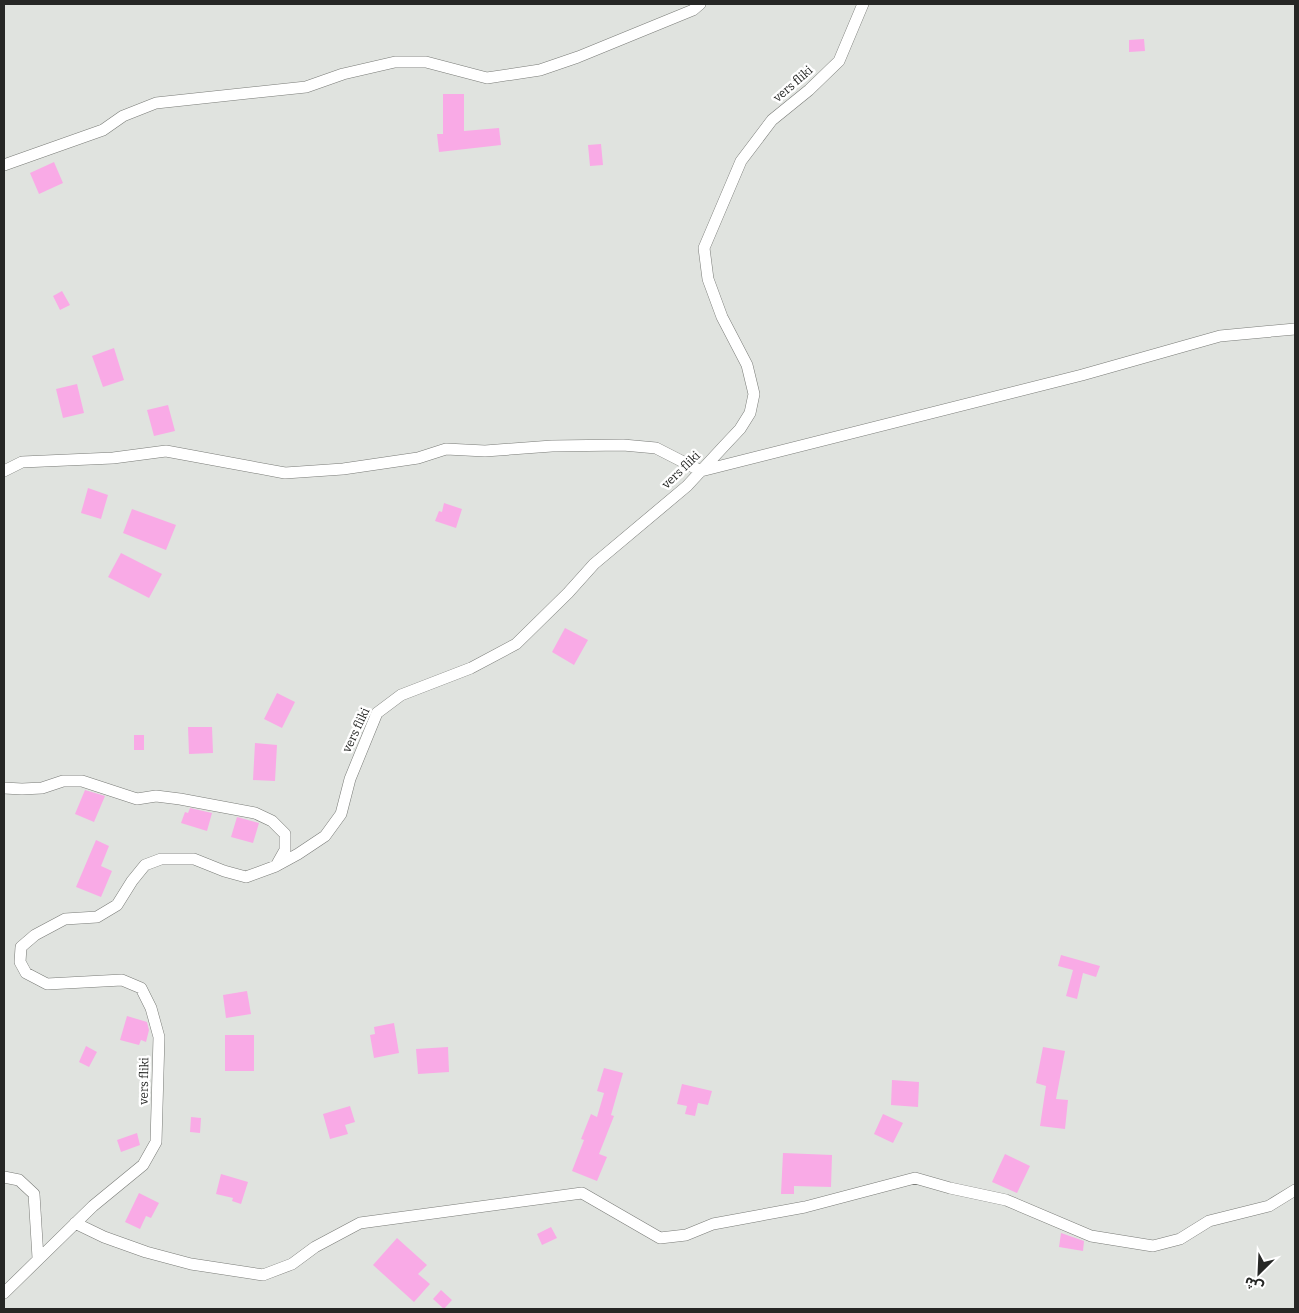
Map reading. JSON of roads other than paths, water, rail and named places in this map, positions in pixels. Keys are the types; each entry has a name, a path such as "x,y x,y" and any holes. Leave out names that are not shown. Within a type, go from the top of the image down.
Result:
{"street":[{"path":"4,165 103,130 123,116 156,103 306,87 343,74 395,62 426,62 488,78 540,70 578,57 693,10 700,4"},
{"name":"vers fliki","path":"4,1293 93,1206 143,1166 156,1142 159,1037 151,1008 141,988 122,980 47,984 26,973 20,962 21,947 35,935 65,919 96,917 117,904 132,881 145,866 161,859 194,859 224,871 246,877 276,866 325,836 341,814 350,779 377,713 401,695 471,668 516,644 594,564 687,486 740,428 750,413 754,394 747,365 722,317 708,279 704,248 741,161 772,120 809,90 839,61 863,4"},
{"path":"4,471 22,462 112,458 166,451 285,473 343,469 418,458 446,449 485,451 552,446 623,445 656,448 701,471 1082,375 1220,336 1295,328"},
{"path":"4,788 32,789 42,788 63,781 82,782 136,800 156,796 255,814 272,821 285,834 285,850 276,866"},
{"path":"4,1177 19,1180 34,1194 38,1258"},
{"path":"75,1223 104,1237 146,1252 191,1264 263,1275 292,1264 315,1247 360,1222 582,1193 660,1238 686,1235 713,1224 805,1207 915,1178 1006,1200 1091,1236 1153,1246 1180,1240 1209,1221 1268,1206 1295,1190"}]}
